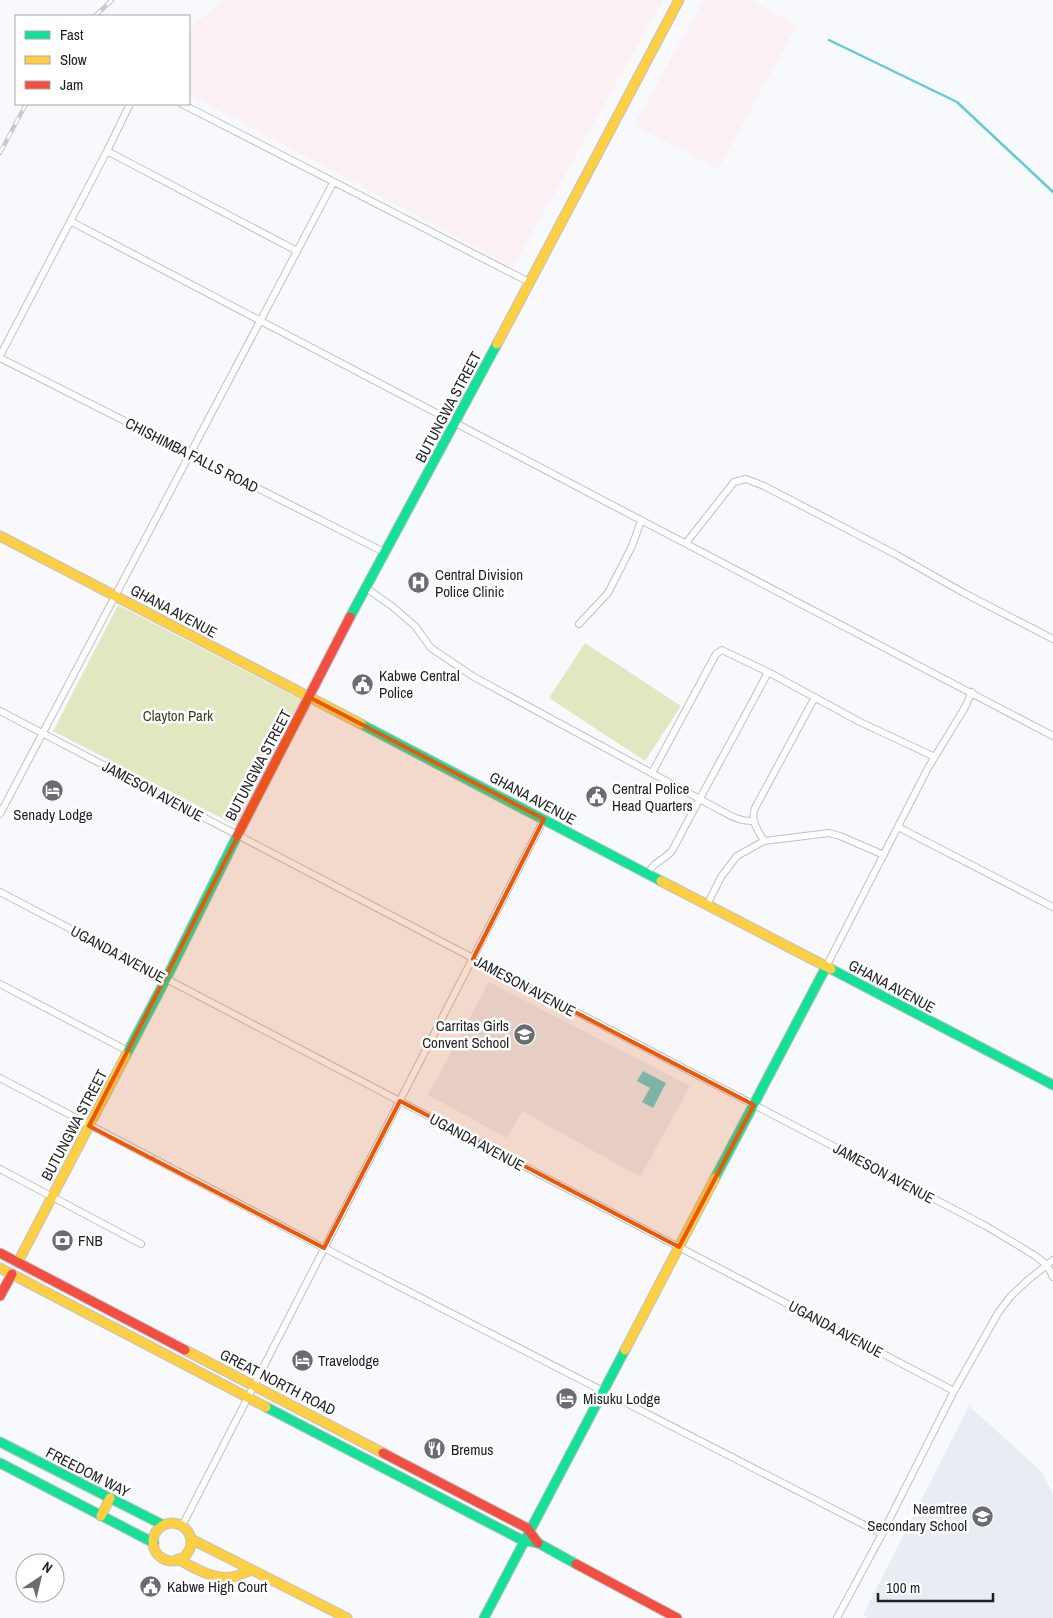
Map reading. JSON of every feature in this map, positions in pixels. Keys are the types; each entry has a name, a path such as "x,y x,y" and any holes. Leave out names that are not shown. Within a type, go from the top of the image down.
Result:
{"main road":[{"name":"BUTUNGWA STREET","path":"18,1262 166,979 237,835 384,552 456,422 528,282 679,0"},
{"name":"GHANA AVENUE","path":"0,536 1053,1085"},
{"path":"484,1618 826,967"},
{"name":"GREAT NORTH ROAD","path":"0,1253 530,1529"},
{"name":"GREAT NORTH ROAD","path":"0,1268 524,1541 538,1543 592,1574 677,1618"},
{"path":"0,1296 12,1274"},
{"path":"133,1338 140,1335 140,1326"},
{"path":"150,1346 149,1338 156,1334"},
{"name":"FREEDOM WAY","path":"0,1442 163,1525"},
{"path":"0,1463 154,1543"},
{"path":"101,1516 110,1498"},
{"path":"252,1570 232,1577 214,1575 178,1560 167,1560 158,1554 154,1543 156,1533 163,1525 172,1523 182,1526 191,1538 347,1618"},
{"path":"530,1529 538,1543"},
{"path":"178,1560 190,1549 191,1538"}],"street":[{"path":"0,357 130,105"},
{"path":"184,105 528,282"},
{"path":"107,151 297,251"},
{"path":"0,814 333,183"},
{"path":"70,221 1053,736"},
{"name":"CHISHIMBA FALLS ROAD","path":"0,357 384,552"},
{"path":"686,543 734,482 746,479 764,486 839,524 964,594 1053,638"},
{"path":"579,624 608,593 632,546 641,521"},
{"path":"366,588 393,607 415,626 431,648 474,677 738,819 746,822 753,821"},
{"path":"652,773 718,652 722,650 815,696 860,722 935,757"},
{"path":"648,874 653,865 668,856 672,851 768,672"},
{"path":"826,967 935,757 972,692"},
{"path":"764,841 753,821 755,808 815,696"},
{"name":"JAMESON AVENUE","path":"0,711 986,1226 1047,1265"},
{"path":"182,1526 544,819"},
{"path":"898,827 1053,907"},
{"path":"707,905 721,877 737,856 764,841 829,833 884,854"},
{"name":"UGANDA AVENUE","path":"0,892 954,1391"},
{"path":"0,984 128,1051"},
{"path":"0,1078 324,1248 882,1534"},
{"path":"0,1169 141,1244"},
{"path":"837,1618 882,1534 954,1391 998,1313 1022,1286 1053,1260"},
{"path":"1047,1265 1053,1277"}],"highlighted area":[{"path":"309,697 544,819 473,959 754,1105 679,1247 400,1101 324,1248 89,1126"}],"shaded area":[{"path":"223,0 663,0 513,267 190,95 190,28"},
{"path":"704,0 751,0 797,25 718,169 634,125"},
{"name":"Carritas Girls Convent School","path":"489,982 690,1086 640,1177 522,1111 507,1138 428,1095"},
{"name":"Neemtree Secondary School","path":"969,1406 1043,1473 1053,1495 1053,1618 869,1618 863,1615"}],"green space":[{"name":"Clayton Park","path":"118,605 302,700 237,826 53,731"},
{"path":"585,643 681,706 645,761 549,698"}],"water":[{"path":"643,1071 666,1083 653,1108 642,1102 650,1088 637,1081"}],"waterway":[{"path":"829,40 957,102 1053,192"}],"railway":[{"path":"96,15 112,0"},
{"path":"0,153 25,105"}],"traffic: fast":[{"path":"350,617 497,344"},
{"path":"361,724 661,881"},
{"path":"126,1055 237,836"},
{"path":"715,1178 826,967"},
{"path":"831,969 1053,1085"},
{"path":"484,1618 625,1350"},
{"path":"266,1407 522,1540 538,1543 576,1564"},
{"path":"0,1442 163,1525"},
{"path":"0,1463 154,1543"}],"traffic: slow":[{"path":"497,344 679,0"},
{"path":"0,536 361,724"},
{"path":"661,881 831,969"},
{"path":"18,1262 126,1055"},
{"path":"625,1350 715,1178"},
{"path":"0,1268 266,1407"},
{"path":"185,1350 383,1453"},
{"path":"101,1516 110,1498"},
{"path":"172,1523 185,1529 191,1542 185,1555 172,1561 159,1555 153,1542 159,1529 172,1523"},
{"path":"191,1539 347,1618"},
{"path":"178,1559 204,1573 219,1577 233,1577 252,1570"}],"traffic: jam":[{"path":"237,836 350,617"},
{"path":"0,1253 185,1350"},
{"path":"0,1296 12,1274"},
{"path":"383,1453 527,1528 538,1543"},
{"path":"576,1564 677,1618"}],"place":[{"name":"Central Division Police Clinic","path":"419,583"},
{"name":"Kabwe Central Police","path":"363,684"},
{"name":"Senady Lodge","path":"53,791"},
{"name":"Central Police Head Quarters","path":"596,797"},
{"name":"Carritas Girls Convent School","path":"525,1034"},
{"name":"FNB","path":"62,1240"},
{"name":"Travelodge","path":"302,1360"},
{"name":"Misuku Lodge","path":"567,1398"},
{"name":"Bremus","path":"435,1449"},
{"name":"Neemtree Secondary School","path":"983,1517"},
{"name":"Kabwe High Court","path":"151,1586"}]}
